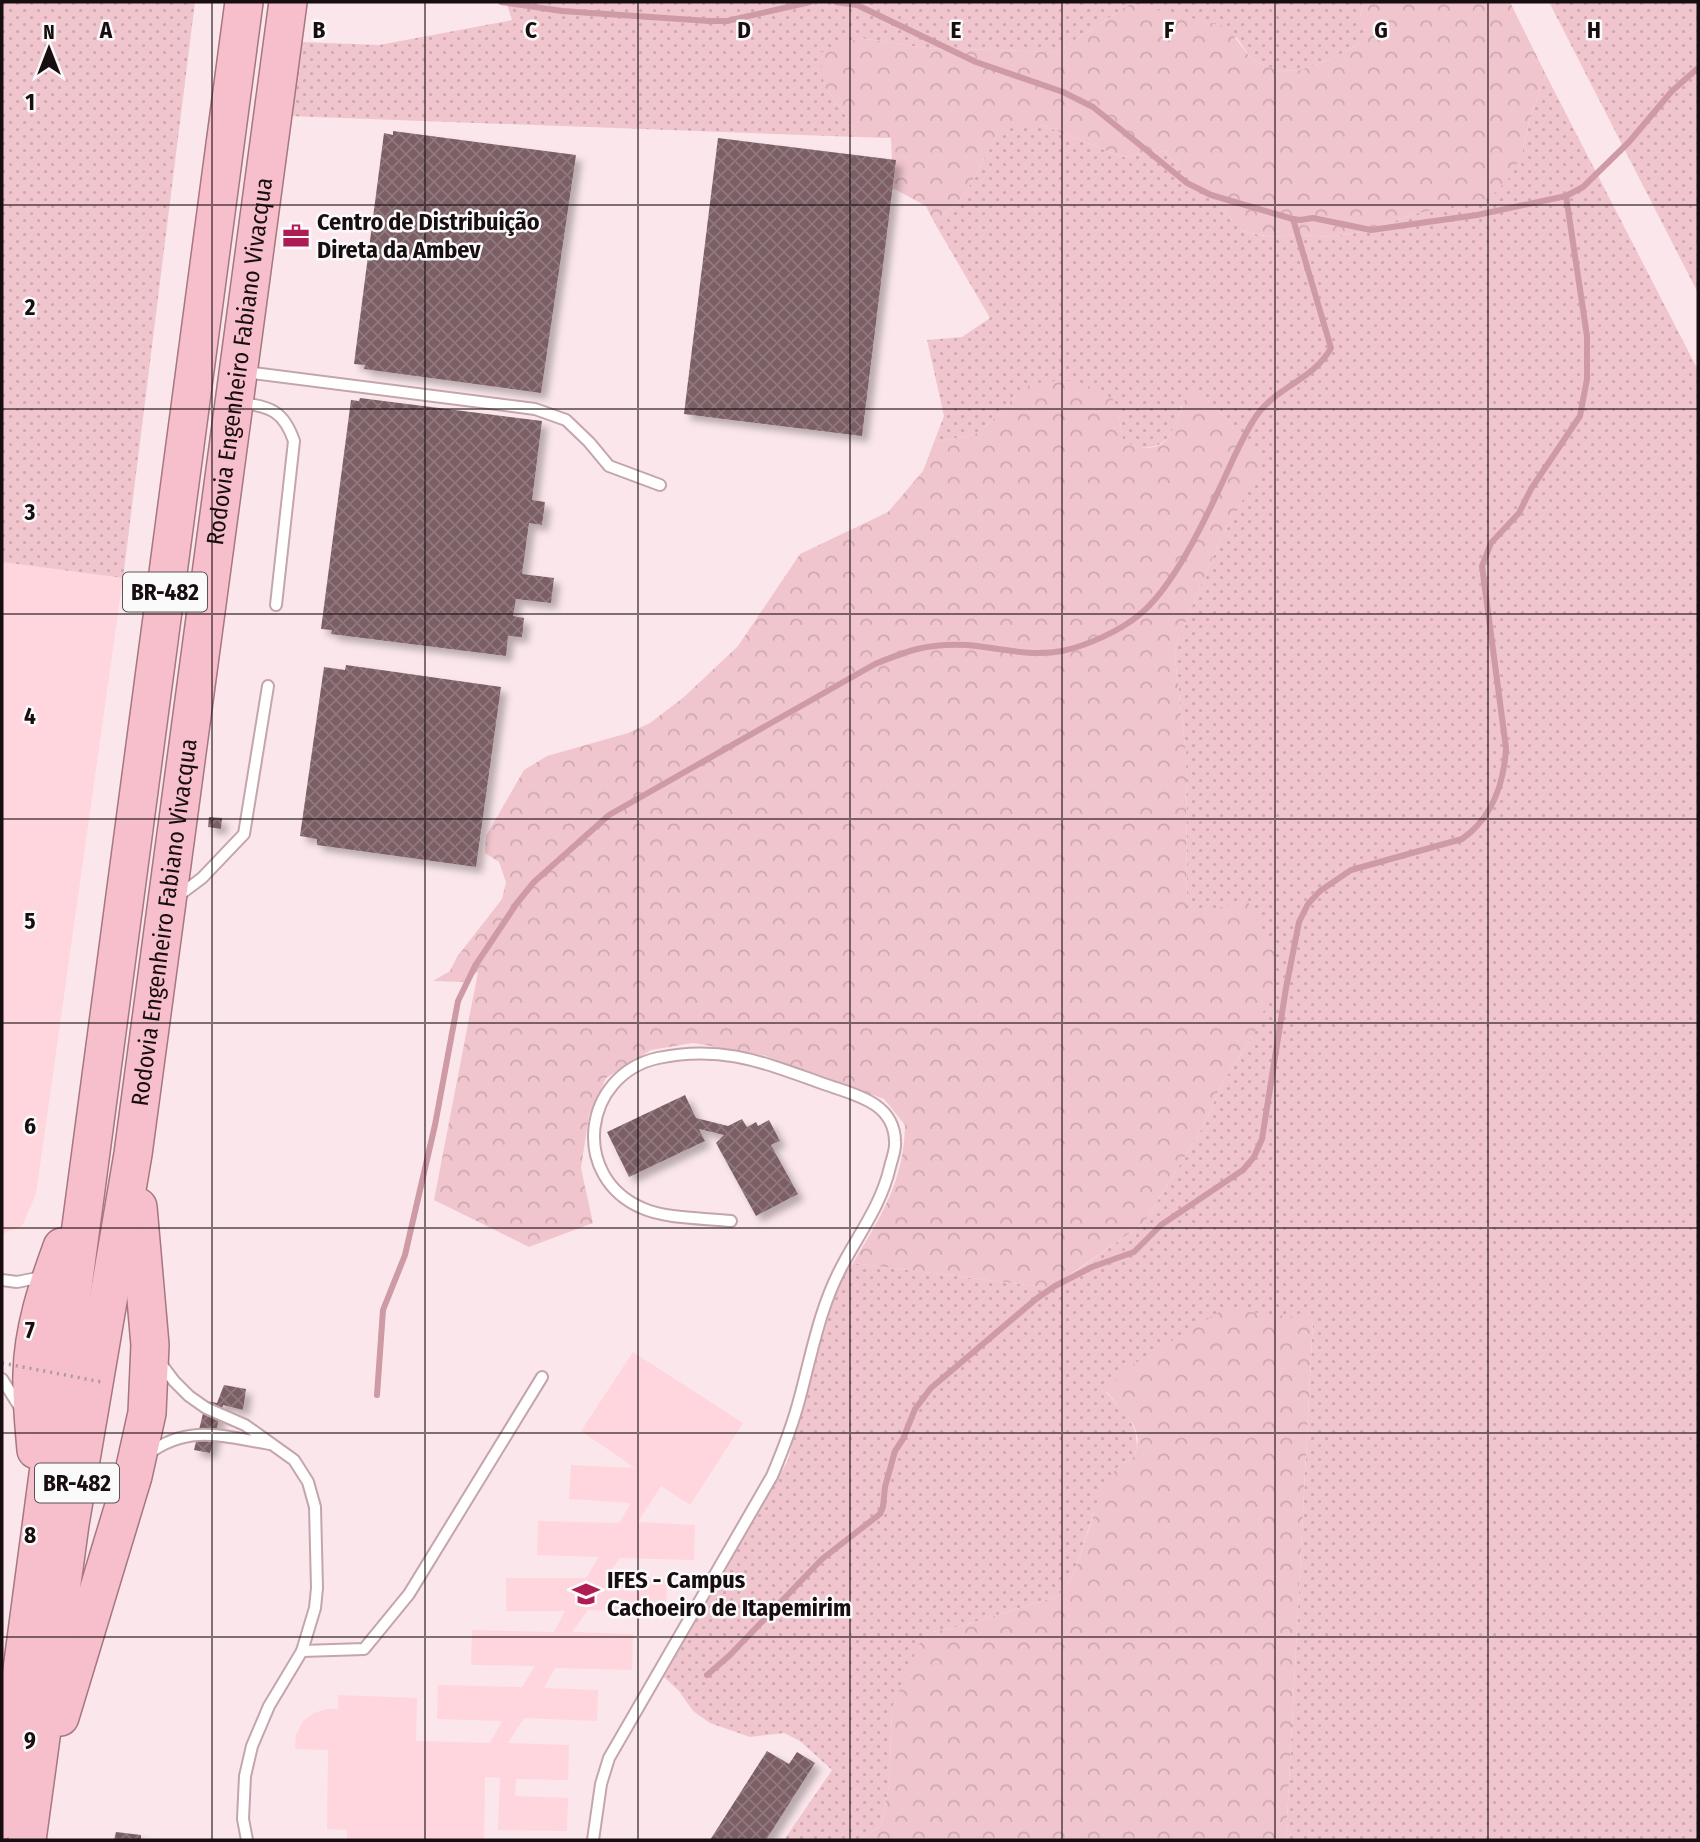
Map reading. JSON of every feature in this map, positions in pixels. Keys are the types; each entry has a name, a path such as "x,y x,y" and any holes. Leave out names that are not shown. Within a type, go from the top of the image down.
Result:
{"highway":[{"name":"Rodovia Engenheiro Fabiano Vivacqua","path":"19,1825 41,1525 244,2"},
{"name":"Rodovia Engenheiro Fabiano Vivacqua","path":"19,1825 134,1154 288,2"},
{"path":"19,1825 136,1465 147,1413 150,1345 134,1154"},
{"path":"41,1525 34,1429 34,1346 54,1270 86,1183"}],"lane":[{"path":"236,387 536,409 566,420 609,466 660,485"},
{"path":"236,387 287,421 294,441 276,605"},
{"path":"167,904 202,878 244,834 268,686"},
{"path":"593,1840 601,1784 609,1758 780,1458 794,1419 825,1303 842,1265 872,1217 889,1174 895,1141 894,1130 886,1114 864,1098 736,1055 678,1055 643,1063 625,1073 610,1087 595,1116 592,1135 595,1151 607,1178 618,1192 641,1208 659,1213 731,1221"},
{"path":"2,1280 30,1281 54,1270"},
{"path":"150,1345 161,1364 189,1395 225,1418 245,1425 293,1460 308,1482 315,1507 317,1588 311,1628 302,1651 269,1706 252,1746 245,1776 243,1819 247,1840"},
{"path":"302,1651 364,1649 409,1594 542,1377"},
{"path":"2,1378 34,1429"},
{"path":"136,1465 166,1443 194,1434 226,1435 273,1444"}],"path":[{"path":"2,1363 102,1382"}],"shaded area":[{"path":"2,562 123,578 36,1194 22,1226 2,1234"},
{"name":"IFES - Campus Cachoeiro de Itapemirim","path":"633,1352 743,1423 690,1505 661,1486 638,1522 695,1525 694,1560 620,1558 608,1575 667,1579 666,1613 588,1610 572,1632 633,1634 632,1670 555,1668 544,1688 598,1690 597,1721 524,1718 508,1743 569,1745 568,1780 516,1779 515,1796 568,1798 567,1831 498,1830 500,1778 485,1777 484,1840 347,1840 347,1830 327,1829 328,1750 295,1749 296,1735 303,1721 314,1713 338,1709 338,1695 417,1698 416,1741 490,1743 502,1721 437,1719 438,1685 522,1687 535,1666 471,1665 472,1630 554,1632 565,1611 506,1611 506,1578 586,1578 599,1557 537,1555 538,1521 619,1523 631,1503 569,1499 571,1465 635,1468 581,1431"}],"green space":[{"path":"2,2 195,2 123,578 2,562"},
{"path":"506,2 1363,2 1360,17 1366,31 1359,44 1332,59 1299,71 1276,70 1252,60 1237,38 1132,3 1056,52 926,48 860,38 824,86 848,118 857,137 288,116 302,42 379,45 512,20"},
{"path":"1363,2 1510,2 1546,75 1530,117 1522,153 1511,176 1490,198 1418,213 1362,232 1328,237 1270,237 1242,231 1186,176 1165,151 1122,157 1040,124 1005,125 966,192 934,222 926,206 878,180 892,161 891,138 857,137 848,118 824,86 820,53 860,38 926,48 1056,52 1132,3 1227,27 1252,60 1276,70 1298,71 1332,59 1359,44 1365,31 1360,17"},
{"path":"1549,2 1698,2 1698,293"},
{"path":"1546,75 1698,370 1698,1840 1286,1840 1313,1320 1106,1392 1130,1421 1137,1445 1135,1456 1117,1468 1093,1515 1074,1574 1058,1596 962,1626 932,1632 892,1708 889,1786 881,1826 858,1840 784,1840 832,1770 800,1741 784,1733 750,1737 710,1723 693,1711 679,1691 664,1677 788,1460 836,1275 853,1263 1052,1288 1144,1223 1204,1125 1221,1085 1253,1036 1187,914 1186,755 1174,649 1218,545 1262,464 1224,416 1207,400 1181,406 1168,436 1155,446 1136,446 1123,442 1119,415 1016,395 997,416 974,435 934,442 944,416 927,340 962,337 990,318 934,222 966,192 1005,124 1040,124 1122,157 1165,151 1186,176 1242,231 1269,237 1328,237 1362,232 1418,213 1522,153 1530,117"},
{"path":"1063,380 1082,383 1113,399 1119,415 1123,441 1140,447 1152,447 1168,438 1188,394 1201,390 1263,464 1218,545 1174,649 1186,755 1187,913 1248,902 1274,951 1272,992 1253,1036 1221,1085 1204,1125 1144,1223 1051,1288 853,1263 889,1197 900,1164 905,1125 884,1099 763,1055 693,1043 651,1050 606,1078 589,1115 581,1168 593,1223 529,1247 434,1200 478,972 463,982 433,981 450,971 457,957 502,899 506,882 499,862 485,853 486,836 524,770 547,756 628,733 650,723 684,697 738,646 800,554 888,512 923,471 934,442 974,435 1031,384"},
{"path":"1224,1309 1313,1319 1286,1840 858,1840 881,1826 889,1786 892,1708 919,1644 932,1632 962,1626 1058,1596 1074,1574 1103,1486 1117,1468 1135,1456 1138,1440 1134,1425 1106,1391 1129,1367"}],"building":[{"path":"393,131 576,155 541,393 364,369 365,365 354,364 384,133 393,135"},
{"path":"718,138 896,160 862,436 684,414"},
{"path":"360,398 542,421 532,500 545,502 542,525 529,523 522,574 554,578 551,603 516,599 513,616 524,618 522,637 508,636 506,656 331,634 332,630 321,629 351,400 359,401"},
{"path":"346,665 501,687 476,867 317,845 317,839 300,836 324,667 345,670"},
{"path":"209,817 222,818 221,829 208,827"},
{"path":"685,1095 696,1118 728,1126 742,1119 747,1127 756,1122 758,1126 769,1120 780,1141 771,1145 798,1194 756,1216 716,1143 724,1135 699,1129 705,1141 629,1177 607,1132"},
{"path":"224,1385 246,1389 243,1410 223,1405 210,1453 194,1450 206,1401 217,1403"},
{"path":"767,1751 789,1764 797,1752 815,1763 766,1840 710,1840"},
{"path":"116,1832 141,1835 141,1840 114,1840"}],"waterway":[{"path":"501,2 562,11 709,21 727,21 810,2"},
{"path":"836,2 857,5 976,62 1063,92 1093,107 1187,183 1211,195 1293,219 1313,218 1371,230 1477,215 1566,196 1583,187 1629,142 1672,91 1698,68"},
{"path":"707,1675 730,1655 822,1559 880,1514 895,1451 915,1409 931,1388 1036,1299 1092,1267 1134,1252 1161,1225 1243,1170 1254,1157 1262,1139 1299,922 1308,904 1320,891 1351,870 1462,839 1489,810 1499,787 1506,748 1482,566 1491,543 1519,513 1531,489 1580,416 1587,379 1587,336 1566,196"},
{"path":"377,1395 383,1310 405,1255 435,1125 458,1001 475,966 517,903 534,882 609,815 875,664 909,651 941,645 967,645 1027,653 1062,651 1102,637 1139,615 1152,603 1176,571 1257,415 1265,405 1315,368 1331,348 1293,219"}],"place":[{"name":"Centro de Distribuição Direta da Ambev","path":"296,236"},
{"name":"IFES - Campus Cachoeiro de Itapemirim","path":"586,1594"}]}
